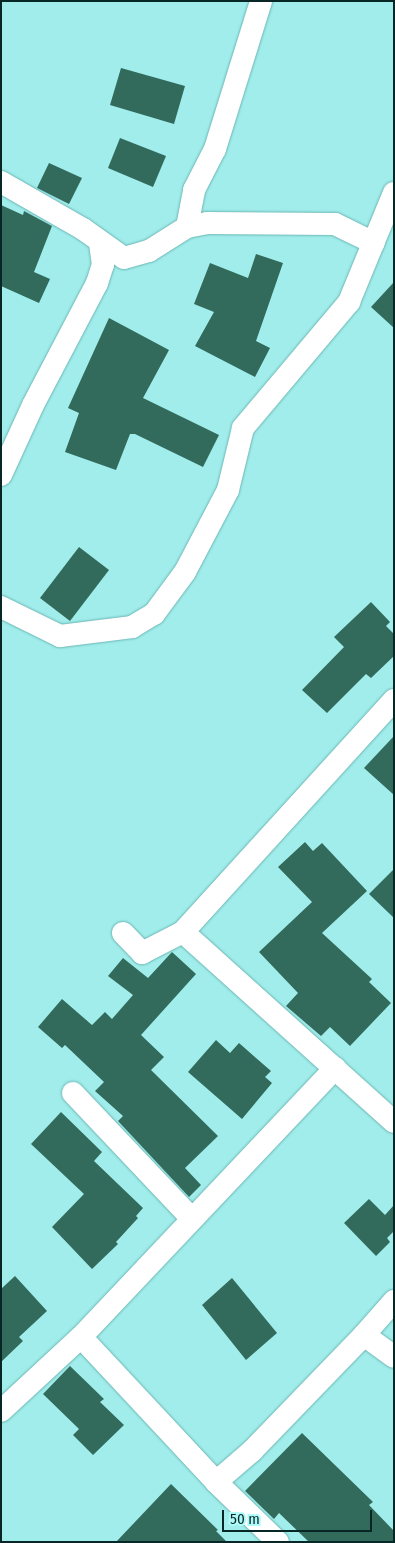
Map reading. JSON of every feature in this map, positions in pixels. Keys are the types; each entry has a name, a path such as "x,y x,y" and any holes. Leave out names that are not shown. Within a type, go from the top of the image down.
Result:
{"street":[{"path":"187,227 194,190 215,150 261,1"},
{"path":"1,182 83,229 101,254 97,283 33,405 1,475"},
{"path":"1,607 60,636 132,627 154,614 185,572 228,490 243,428 349,302 394,192"},
{"path":"101,254 124,258 149,251 187,227 207,223 335,224 374,243"},
{"path":"123,933 142,953 183,932 394,700"},
{"path":"183,932 394,1122"},
{"path":"1,1411 81,1337 335,1068"},
{"path":"74,1093 192,1219"},
{"path":"216,1482 252,1451 394,1302"},
{"path":"364,1335 394,1357"},
{"path":"81,1337 216,1482 278,1542"}],"building":[{"path":"121,68 185,86 174,124 110,105"},
{"path":"120,138 166,156 153,187 108,168"},
{"path":"49,163 82,178 69,204 37,188"},
{"path":"1,205 23,215 24,211 52,226 34,272 50,279 39,303 1,286"},
{"path":"256,254 283,263 256,341 270,348 255,377 195,346 214,312 194,304 210,263 248,278"},
{"path":"394,282 394,328 371,307"},
{"path":"109,318 169,350 143,398 219,435 203,467 135,434 130,434 116,470 65,452 79,413 68,408"},
{"path":"79,547 109,570 70,621 40,598"},
{"path":"371,602 390,622 386,626 394,634 394,656 371,678 366,674 327,713 302,690 344,647 334,637"},
{"path":"394,736 394,795 364,768"},
{"path":"305,842 313,851 322,843 367,891 322,933 372,979 369,982 391,1003 350,1046 330,1027 321,1036 286,1006 298,993 259,952 312,902 278,867"},
{"path":"394,869 394,918 369,894"},
{"path":"172,952 196,974 141,1035 164,1057 151,1070 218,1136 185,1168 201,1185 189,1197 118,1121 123,1116 95,1091 104,1082 65,1045 62,1048 38,1027 62,999 92,1025 105,1012 112,1019 133,995 108,976 123,958 148,978"},
{"path":"216,1040 230,1053 239,1043 271,1071 265,1077 272,1083 242,1119 188,1072"},
{"path":"61,1112 102,1152 94,1161 143,1208 136,1216 138,1218 116,1242 118,1244 92,1269 52,1227 84,1194 31,1144"},
{"path":"369,1199 385,1215 394,1205 394,1231 387,1238 390,1242 376,1256 344,1223"},
{"path":"15,1276 47,1311 19,1337 23,1341 1,1362 1,1289"},
{"path":"232,1278 277,1333 246,1360 202,1305"},
{"path":"70,1366 104,1399 100,1402 124,1425 93,1455 73,1435 79,1429 43,1394"},
{"path":"302,1433 373,1502 369,1505 394,1531 394,1542 309,1542 279,1513 274,1519 245,1491"},
{"path":"171,1484 218,1530 216,1531 227,1542 116,1542"}]}
